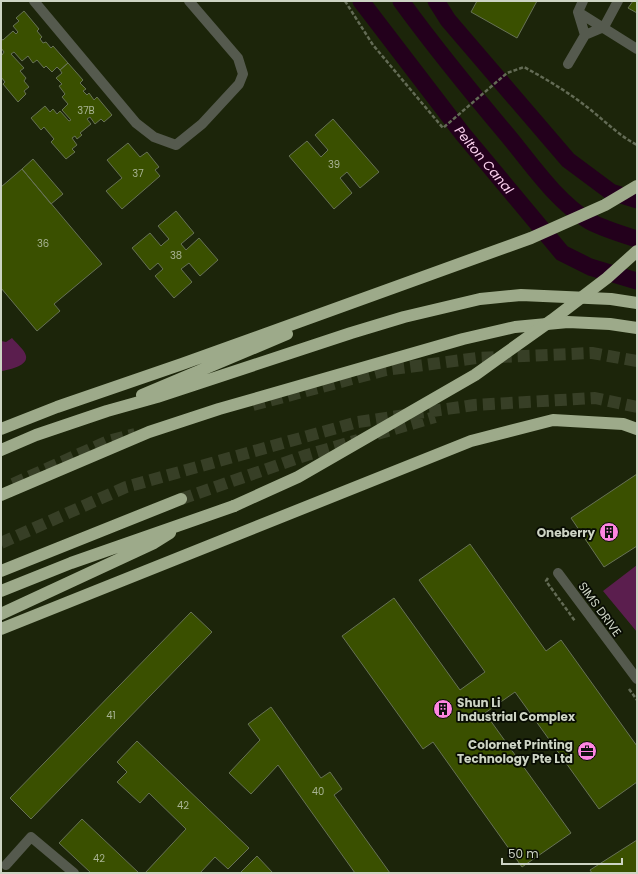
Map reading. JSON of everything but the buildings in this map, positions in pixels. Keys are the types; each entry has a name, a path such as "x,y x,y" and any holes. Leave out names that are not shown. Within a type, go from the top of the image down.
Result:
{"highway":[{"path":"1,428 531,238 605,205 637,186"},
{"path":"1,591 71,563 234,506 298,477 475,375 552,320 607,278 637,251"},
{"path":"107,411 153,390 262,345 378,293"},
{"path":"1,450 36,435 107,411 157,397 351,333 404,317 480,299 521,295 611,299 637,303"},
{"path":"1,495 156,430 220,409 463,339 516,327 568,322 610,324 637,328"},
{"path":"1,629 471,441 553,420 623,424 637,428"},
{"path":"1,571 181,499"},
{"path":"1,614 154,543 190,521"}],"street":[{"path":"34,1 136,123 154,137 176,146 202,124 239,84 243,74 238,58 189,1"},
{"path":"583,1 578,12 585,35"},
{"path":"568,64 585,35 604,28 618,1"},
{"path":"578,12 637,49"},
{"name":"SIMS DRIVE","path":"558,573 637,679"},
{"path":"6,865 31,837 74,873"}],"path":[{"path":"345,1 373,45 443,128 507,73 524,67 535,72 587,107 626,139 637,145"}],"shaded area":[{"path":"12,338 24,351 26,359 17,367 1,371 1,341 6,342"},
{"path":"637,565 637,632 603,591"}],"waterway":[{"name":"Pelton Canal","path":"361,1 462,133 562,253 590,267 637,281"},
{"name":"Pelton Canal","path":"401,1 427,36 536,171 566,204 589,221 637,239"},
{"name":"Pelton Canal","path":"436,1 448,20 568,160 611,192 637,200"}],"tunnel":[{"path":"253,405 386,370 477,358 592,353 637,361"},
{"path":"1,543 126,487 358,422 474,405 595,398 637,407"},
{"path":"377,434 435,417"},
{"path":"13,484 108,441 135,434"},
{"path":"181,499 307,455 358,440"}],"place":[{"name":"Oneberry","path":"609,532"},
{"name":"Shun Li Industrial Complex","path":"443,709"},
{"name":"Colornet Printing Technology Pte Ltd","path":"587,751"}]}
